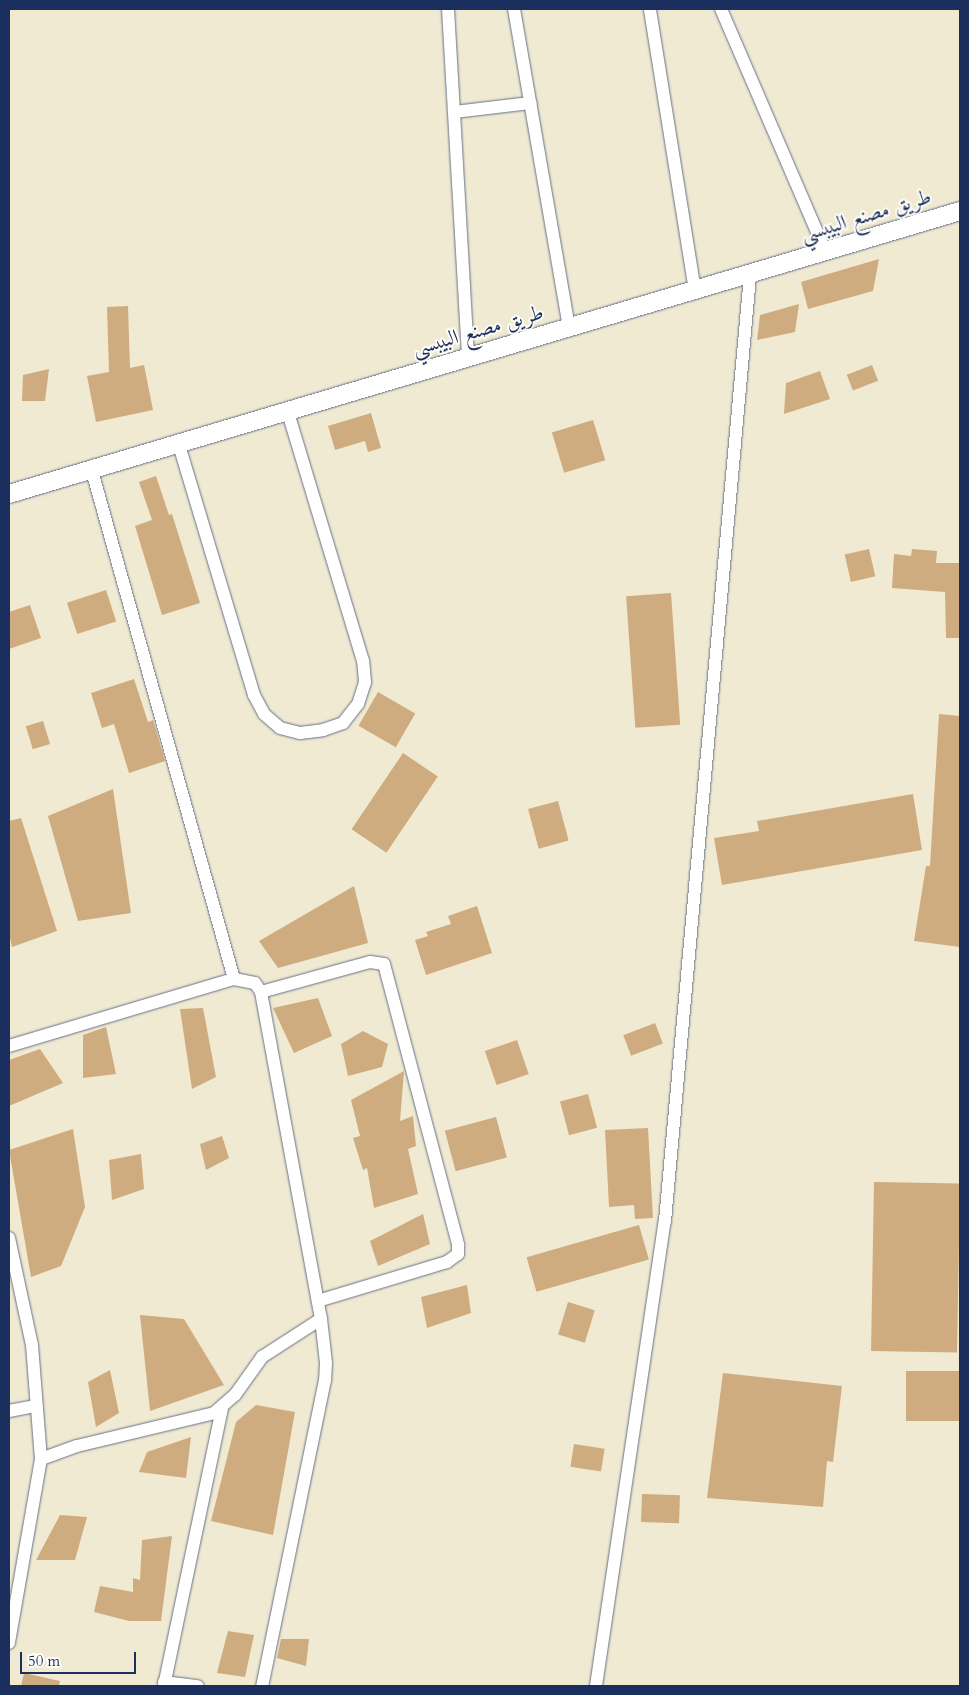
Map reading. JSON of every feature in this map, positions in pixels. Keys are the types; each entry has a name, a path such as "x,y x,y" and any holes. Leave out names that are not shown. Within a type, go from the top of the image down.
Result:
{"main road":[{"name":"طريق مصنع البيبسي","path":"9,494 179,445 287,410 750,276 825,250 960,211"}],"street":[{"path":"448,9 468,358"},
{"path":"514,9 569,328"},
{"path":"721,9 825,250"},
{"path":"650,10 695,292"},
{"path":"454,112 530,103"},
{"path":"596,1686 665,1221 750,276"},
{"path":"179,445 254,695 264,714 280,728 300,734 323,730 343,723 358,704 365,682 363,661 287,410"},
{"path":"92,471 234,979"},
{"path":"261,992 370,962 384,964 458,1245 458,1254 447,1262 318,1301"},
{"path":"9,1046 234,979 255,983 261,992 318,1301 326,1380 262,1686"},
{"path":"9,1238 32,1346 40,1459 9,1643"},
{"path":"40,1459 77,1446 214,1413 222,1408 262,1358 321,1319"},
{"path":"9,1411 35,1406"},
{"path":"198,1686 164,1684 222,1408"}],"building":[{"path":"879,259 873,291 808,309 801,282"},
{"path":"799,304 795,332 757,340 760,315"},
{"path":"128,306 130,368 144,365 153,410 96,422 87,376 109,372 107,307"},
{"path":"872,365 878,381 853,391 847,375"},
{"path":"49,369 45,401 22,401 23,375"},
{"path":"820,371 830,399 784,414 786,383"},
{"path":"371,413 381,448 368,452 365,441 335,450 328,426"},
{"path":"593,420 605,460 564,473 552,433"},
{"path":"156,476 169,515 172,514 200,603 162,615 135,526 152,520 139,482"},
{"path":"869,549 875,576 851,582 845,555"},
{"path":"912,549 937,551 936,563 960,563 960,638 946,638 945,592 892,588 894,554 911,556"},
{"path":"106,590 116,621 77,634 67,603"},
{"path":"671,593 680,725 635,728 626,596"},
{"path":"30,605 41,638 9,649 9,612"},
{"path":"134,679 148,722 153,720 165,761 129,773 114,724 102,728 91,693"},
{"path":"378,692 415,714 396,747 358,726"},
{"path":"939,714 960,716 960,947 914,941 926,866 930,866"},
{"path":"43,721 50,744 33,749 26,726"},
{"path":"403,753 438,776 386,853 352,829"},
{"path":"113,789 131,913 78,921 48,816"},
{"path":"913,794 922,850 722,885 714,838 759,831 757,821"},
{"path":"558,801 569,841 539,849 528,809"},
{"path":"21,818 57,931 12,947 9,934 9,821"},
{"path":"354,886 368,943 278,968 259,941"},
{"path":"477,906 492,953 426,975 415,940 428,936 426,932 451,924 448,916"},
{"path":"318,998 332,1036 294,1053 273,1008"},
{"path":"203,1008 216,1077 192,1089 180,1009"},
{"path":"655,1023 663,1044 631,1056 623,1035"},
{"path":"106,1027 116,1074 83,1078 83,1035"},
{"path":"363,1031 388,1044 382,1067 348,1076 341,1044"},
{"path":"517,1040 529,1074 497,1085 485,1051"},
{"path":"40,1049 63,1083 9,1106 9,1060"},
{"path":"404,1071 400,1121 413,1116 416,1146 408,1149 418,1194 374,1208 367,1168 363,1170 353,1138 360,1136 351,1100"},
{"path":"588,1094 597,1128 569,1135 560,1102"},
{"path":"496,1117 507,1158 456,1171 445,1131"},
{"path":"648,1128 653,1218 635,1219 634,1205 609,1207 605,1130"},
{"path":"73,1129 85,1207 61,1266 31,1277 9,1150"},
{"path":"222,1136 229,1158 206,1170 200,1144"},
{"path":"141,1154 144,1189 112,1200 109,1160"},
{"path":"874,1182 960,1184 957,1352 871,1351"},
{"path":"423,1214 430,1244 378,1266 370,1241"},
{"path":"639,1225 649,1260 536,1292 527,1257"},
{"path":"467,1285 471,1313 427,1328 421,1297"},
{"path":"568,1302 595,1310 585,1343 558,1335"},
{"path":"140,1315 184,1319 224,1385 150,1411"},
{"path":"110,1370 119,1413 96,1427 88,1382"},
{"path":"906,1371 960,1371 960,1421 906,1421"},
{"path":"723,1373 842,1386 833,1462 827,1461 823,1507 707,1498"},
{"path":"256,1405 295,1412 273,1535 211,1521 236,1422"},
{"path":"191,1437 186,1478 139,1472 147,1452"},
{"path":"574,1444 605,1449 601,1472 570,1467"},
{"path":"642,1494 680,1495 679,1523 641,1522"},
{"path":"60,1515 87,1517 75,1560 36,1560"},
{"path":"172,1536 161,1621 129,1621 94,1612 100,1586 133,1592 133,1578 140,1580 142,1540"},
{"path":"228,1631 254,1635 245,1677 217,1673"},
{"path":"281,1639 309,1639 306,1666 277,1658"},
{"path":"24,1673 60,1681 59,1686 21,1686"}]}
